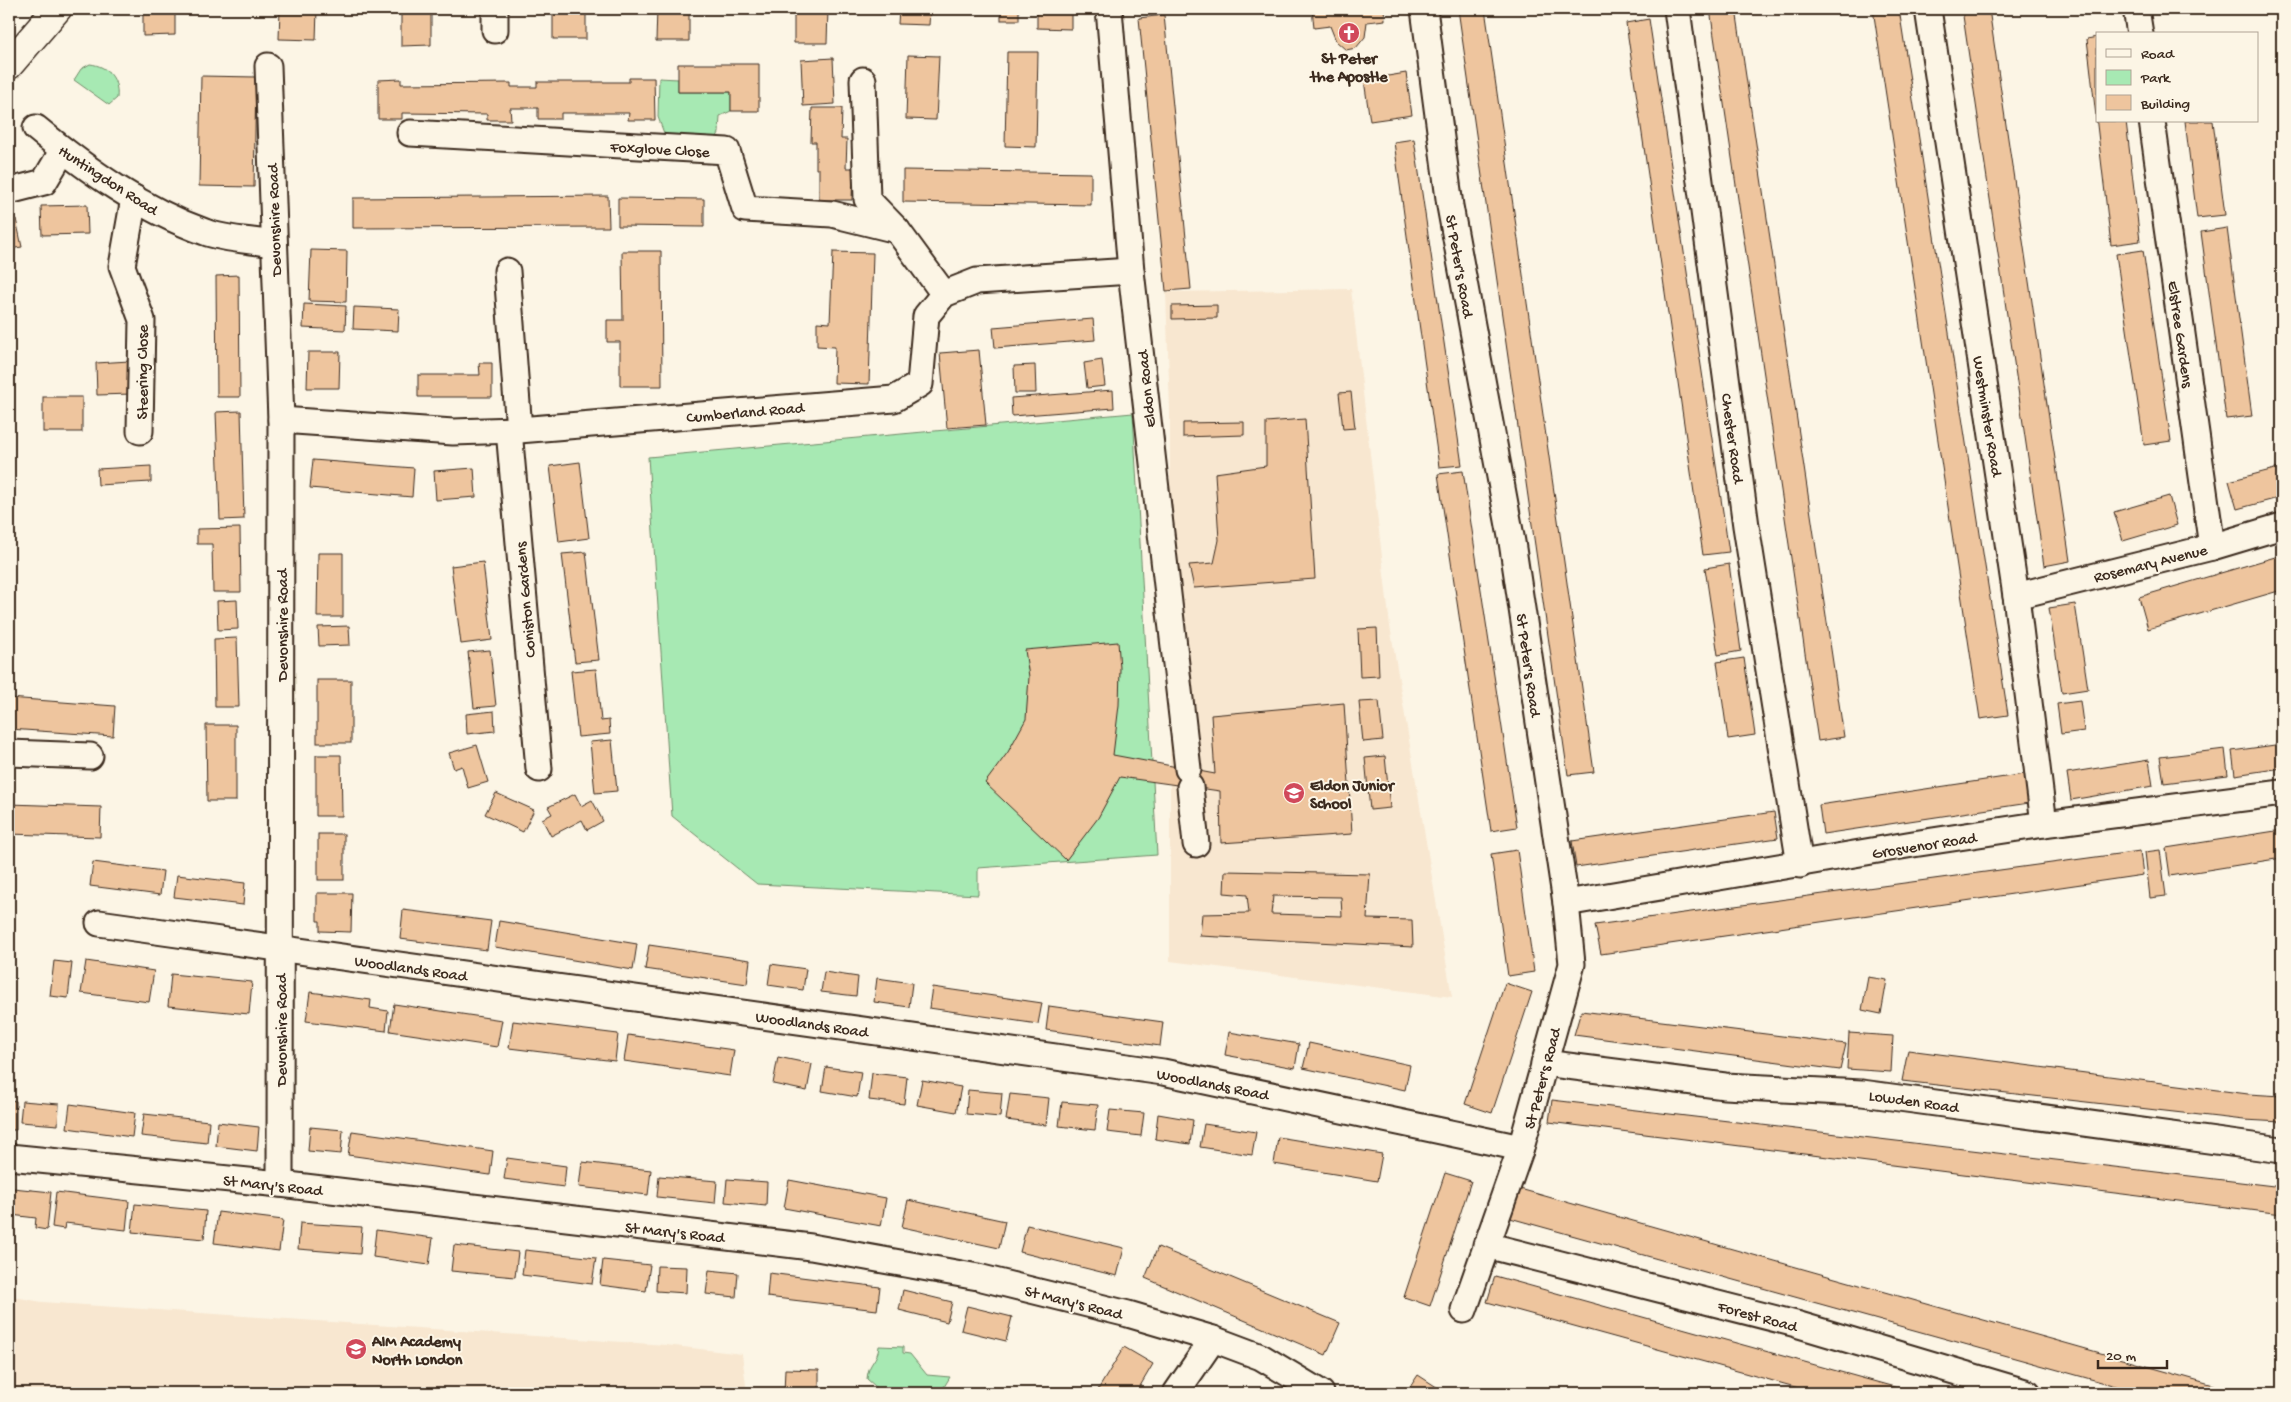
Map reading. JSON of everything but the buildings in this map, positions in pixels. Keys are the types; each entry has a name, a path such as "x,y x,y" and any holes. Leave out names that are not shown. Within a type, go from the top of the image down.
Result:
{"main road":[{"path":"13,51 57,9"}],"street":[{"name":"Eldon Road","path":"1109,9 1131,270 1196,844"},
{"name":"St Peter's Road","path":"1424,9 1450,206 1512,542 1566,903 1572,964 1521,1148 1464,1310"},
{"name":"Chester Road","path":"1677,9 1746,526 1800,865"},
{"name":"Westminster Road","path":"1928,9 2016,596 2044,824"},
{"path":"2136,9 2140,32"},
{"name":"Devonshire Road","path":"268,66 281,420 280,1184"},
{"path":"863,80 867,199 897,230 944,294"},
{"name":"Elstree Gardens","path":"2152,122 2212,547"},
{"name":"Huntingdon Road","path":"36,128 63,150 156,211 207,233 274,244"},
{"name":"Foxglove Close","path":"410,133 726,151 744,209 832,214 897,230"},
{"path":"9,191 44,182 63,150"},
{"name":"Steering Close","path":"134,198 122,266 142,320 140,431"},
{"name":"Cumberland Road","path":"281,420 453,432 514,430 894,399 920,384 926,316 944,294 977,281 1131,270"},
{"name":"Coniston Gardens","path":"507,272 514,430 539,769"},
{"name":"Rosemary Avenue","path":"2016,596 2212,547 2282,526"},
{"path":"9,753 90,756"},
{"name":"Grosvenor Road","path":"1566,903 1800,865 1913,844 2044,824 2282,793"},
{"name":"Woodlands Road","path":"99,924 1163,1072 1521,1148"},
{"name":"Lowden Road","path":"1544,1063 1725,1086 1862,1093 2282,1150"},
{"name":"St Mary's Road","path":"9,1157 280,1184 811,1247 978,1277 1128,1314 1213,1339 1261,1357 1321,1393"},
{"name":"Forest Road","path":"1486,1244 1796,1324 2028,1393"},
{"path":"1176,1393 1213,1339"}],"shaded area":[{"name":"Eldon Junior School","path":"1351,289 1390,626 1452,997 1170,961 1170,411 1166,292"},
{"name":"AIM Academy North London","path":"9,1296 42,1302 666,1345 742,1354 747,1393 9,1393"}],"green space":[{"path":"90,64 102,67 114,79 117,98 109,105 74,80 81,69"},
{"path":"659,78 678,79 678,92 731,92 731,111 720,116 719,133 715,141 668,144 658,117"},
{"path":"1133,413 1157,855 978,868 978,895 757,884 672,816 648,457"},
{"path":"879,1346 903,1347 903,1353 910,1354 927,1375 950,1377 944,1387 950,1393 916,1393 914,1390 903,1393 876,1393 875,1386 867,1379 869,1369 877,1355"}],"place":[{"name":"St Peter the Apostle","path":"1349,33"},
{"name":"Eldon Junior School","path":"1294,793"},
{"name":"AIM Academy North London","path":"356,1349"}]}
